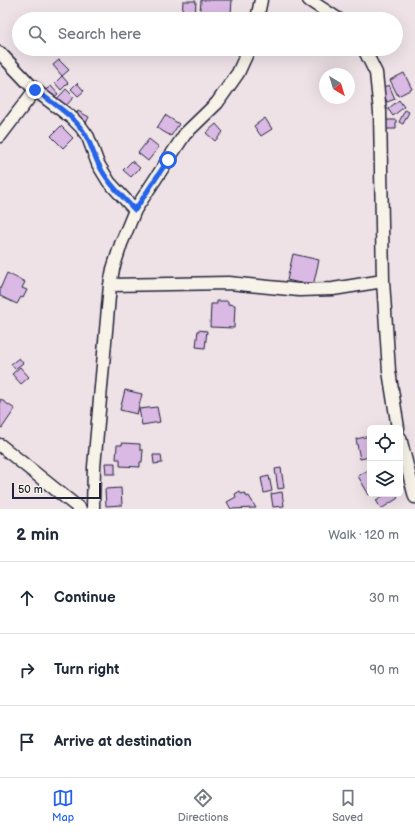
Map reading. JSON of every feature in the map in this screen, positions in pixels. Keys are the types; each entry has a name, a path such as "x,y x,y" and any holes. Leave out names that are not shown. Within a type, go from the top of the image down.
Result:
{"street":[{"path":"258,12 261,0"},
{"path":"309,0 327,12"},
{"path":"0,53 35,90 72,118 81,127 88,137 98,164 109,182 135,210"},
{"path":"93,509 94,467 110,285 113,269 121,244 135,210 185,134 217,103 238,73 246,56"},
{"path":"368,56 376,73 380,112 383,281 389,371 398,425"},
{"path":"0,136 35,90"},
{"path":"110,285 229,283 299,290 333,289 383,281"},
{"path":"0,445 80,509"},
{"path":"403,450 415,497"}],"building":[{"path":"201,0 232,0 231,12 200,12"},
{"path":"183,1 196,1 195,12 182,12"},
{"path":"59,60 69,70 62,76 53,65"},
{"path":"404,73 412,89 398,96 390,80"},
{"path":"62,76 68,83 61,90 55,83"},
{"path":"77,83 84,91 78,96 71,89"},
{"path":"389,85 395,99 387,102 381,88"},
{"path":"51,86 58,94 50,100 44,91"},
{"path":"66,89 74,97 63,109 55,101"},
{"path":"399,100 404,107 393,116 388,109"},
{"path":"405,110 409,112 403,124 399,122"},
{"path":"78,111 89,117 85,125 74,120"},
{"path":"165,115 179,124 171,136 157,128"},
{"path":"265,118 272,129 261,136 254,126"},
{"path":"386,120 396,120 396,129 386,129"},
{"path":"216,124 223,132 215,141 206,133"},
{"path":"61,126 73,138 63,148 51,136"},
{"path":"149,139 159,147 148,161 138,153"},
{"path":"132,161 140,168 131,177 123,170"},
{"path":"293,254 319,260 313,286 287,280"},
{"path":"7,273 25,282 22,288 27,290 23,298 21,297 17,304 0,296 0,289"},
{"path":"217,301 228,301 228,304 235,305 234,328 210,327 211,304 217,304"},
{"path":"198,330 207,331 205,348 196,347"},
{"path":"19,358 23,363 15,369 11,364"},
{"path":"20,367 29,377 21,384 12,374"},
{"path":"125,390 142,394 137,414 120,410"},
{"path":"0,399 15,409 2,428 0,427"},
{"path":"157,407 160,422 142,425 139,409"},
{"path":"367,437 367,458 360,459 356,439"},
{"path":"122,443 140,444 140,450 143,450 140,467 120,466 120,459 116,459 117,445 122,445"},
{"path":"153,455 161,455 162,463 154,464"},
{"path":"105,463 115,463 115,474 106,474"},
{"path":"281,468 284,488 278,489 275,469"},
{"path":"367,471 367,492 358,476"},
{"path":"269,476 272,491 264,493 261,478"},
{"path":"121,488 122,505 106,506 105,489"},
{"path":"240,491 241,494 245,493 247,497 249,496 256,508 231,509 227,502 236,497 235,494"},
{"path":"282,492 284,506 273,507 271,494"},
{"path":"381,497 398,498 381,509 376,500"}],"route":[{"path":"35,90 72,118 81,127 88,137 98,164 109,182 135,210 168,160"}]}
